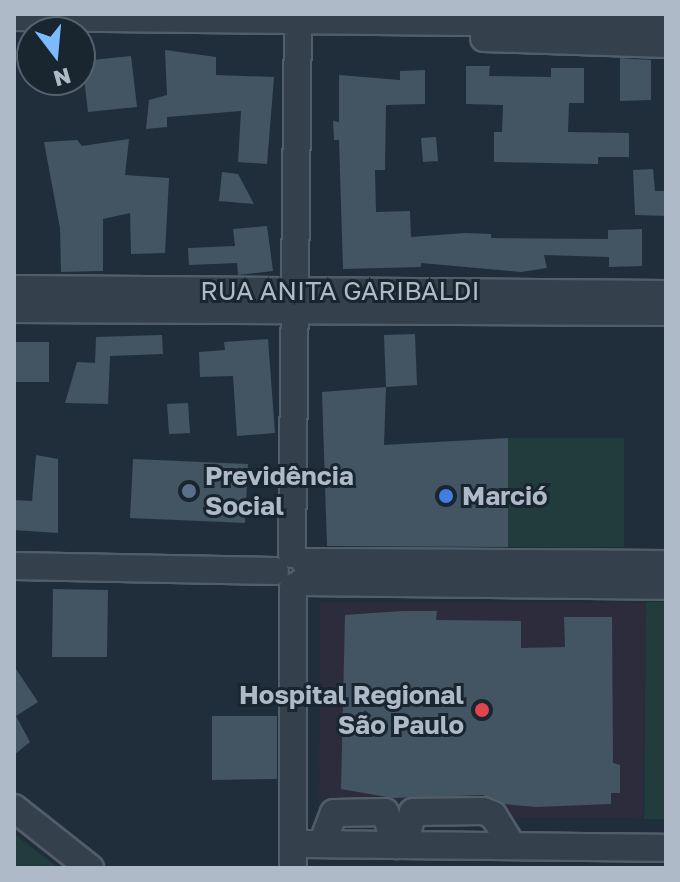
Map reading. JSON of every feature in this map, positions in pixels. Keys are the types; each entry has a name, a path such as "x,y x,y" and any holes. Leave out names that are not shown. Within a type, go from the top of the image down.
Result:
{"street":[{"path":"298,24 293,856 322,844 666,848"},
{"path":"96,28 298,24 620,34 666,44"},
{"path":"620,34 666,24"},
{"name":"RUA ANITA GARIBALDI","path":"14,289 102,300"},
{"name":"RUA ANITA GARIBALDI","path":"14,309 102,300 589,302 666,294"},
{"name":"RUA ANITA GARIBALDI","path":"589,302 666,312"},
{"path":"14,566 539,574 666,564"},
{"path":"539,574 666,586"},
{"path":"14,808 90,868"},
{"path":"400,845 413,812 483,811 493,815 512,846"}],"shaded area":[{"name":"Hospital Regional São Paulo","path":"320,602 645,603 643,818 319,816"}],"green space":[{"path":"508,438 624,438 624,547 508,547"},
{"path":"646,602 666,602 666,819 644,819"},
{"path":"14,834 59,868 14,868"}],"building":[{"path":"165,50 216,57 216,75 274,77 267,164 238,162 241,111 167,117 167,127 146,129 149,100 167,95"},
{"path":"131,56 137,107 88,112 86,96 96,96 96,60"},
{"path":"620,58 651,60 651,100 620,101"},
{"path":"466,66 490,66 489,76 551,77 551,68 584,68 584,103 569,103 568,132 629,133 629,157 598,157 598,164 494,162 494,132 502,132 503,105 466,104"},
{"path":"425,70 425,104 386,105 385,170 375,170 376,212 410,211 411,237 465,233 491,234 491,238 608,239 608,230 642,229 642,266 609,267 609,257 544,255 547,268 521,272 421,263 421,267 343,269 339,140 334,140 333,121 339,122 339,75 400,80 400,71"},
{"path":"436,137 438,161 423,162 421,138"},
{"path":"129,139 125,175 169,178 165,253 131,254 130,213 103,219 103,271 61,272 60,228 44,142 77,140 82,146"},
{"path":"653,169 655,191 666,191 666,216 635,215 633,170"},
{"path":"222,172 238,174 254,204 219,201"},
{"path":"267,226 273,271 238,275 237,263 189,265 188,248 235,246 233,229"},
{"path":"415,334 417,385 386,387 384,335"},
{"path":"162,335 163,354 110,356 108,404 65,403 77,362 95,363 96,337"},
{"path":"268,339 275,433 237,436 233,376 200,377 199,352 225,350 224,342"},
{"path":"14,342 49,342 49,382 14,382"},
{"path":"386,387 384,445 508,438 508,547 327,546 322,392"},
{"path":"188,403 190,433 169,434 167,404"},
{"path":"36,455 58,459 58,533 14,530 14,500 32,501"},
{"name":"Previdência Social","path":"133,459 248,464 245,523 130,518"},
{"path":"53,589 108,590 107,657 52,657"},
{"name":"Hospital Regional São Paulo","path":"437,611 436,620 521,621 521,648 565,647 564,617 612,617 613,763 620,765 620,793 611,793 611,804 536,807 504,804 483,795 392,798 341,789 345,615"},
{"path":"14,666 38,702 16,716 30,742 14,755"},
{"path":"212,716 277,716 277,779 212,780"}],"place":[{"name":"Previdência Social","path":"189,491"},
{"name":"Marció","path":"446,496"},
{"name":"Hospital Regional São Paulo","path":"482,710"}]}
